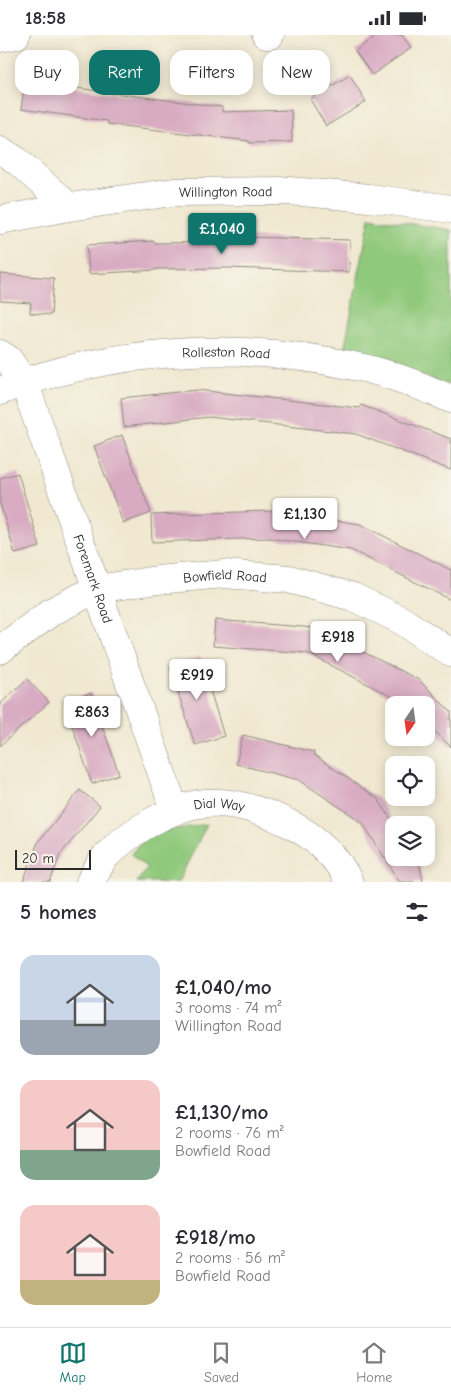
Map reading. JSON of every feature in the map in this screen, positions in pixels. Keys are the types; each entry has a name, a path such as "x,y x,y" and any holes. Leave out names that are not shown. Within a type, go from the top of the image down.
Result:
{"street":[{"path":"0,38 16,35"},
{"path":"0,150 16,160 69,207"},
{"name":"Willington Road","path":"0,220 69,207 174,192 290,191 369,198 451,209"},
{"name":"Rolleston Road","path":"12,387 113,360 174,352 237,351 301,357 356,366 423,387 451,399"},
{"name":"Foremark Road","path":"0,354 8,359 12,387 96,589 175,811"},
{"name":"Bowfield Road","path":"0,650 51,611 96,589 158,580 224,574 289,579 353,597 402,620 451,653"},
{"name":"Dial Way","path":"90,882 105,857 127,837 175,811 205,803 239,805 272,815 304,832 331,855 348,882"}],"green space":[{"path":"370,217 451,230 451,385 344,350"},
{"path":"207,824 178,882 137,882 147,868 131,854 147,834"}],"building":[{"path":"378,35 402,35 411,48 372,75 355,51"},
{"path":"350,75 366,102 326,126 310,99 317,95 330,95 330,87"},
{"path":"79,88 89,90 89,95 128,95 222,107 222,112 291,110 292,142 249,143 249,141 107,124 107,121 21,109 23,95 79,95"},
{"path":"244,237 350,240 349,272 228,268 156,269 89,274 87,245 154,241 155,243 244,242"},
{"path":"0,274 54,278 51,315 30,313 31,303 0,301"},
{"path":"197,390 359,408 361,405 451,439 451,470 356,434 209,417 124,427 121,398"},
{"path":"122,435 151,513 123,523 94,446"},
{"path":"18,473 40,547 15,554 0,503 0,478"},
{"path":"270,511 360,524 451,570 451,600 351,550 268,538 152,542 151,515"},
{"path":"215,620 315,628 419,680 435,696 391,696 307,653 213,646"},
{"path":"200,657 224,736 195,745 170,667"},
{"path":"27,679 49,702 0,746 0,704"},
{"path":"91,693 119,774 92,784 64,702"},
{"path":"435,696 451,712 451,747 435,732"},
{"path":"243,735 314,752 314,755 378,799 389,816 385,816 385,858 362,822 299,780 236,764"},
{"path":"80,790 100,806 60,855 50,882 23,882 38,842"},
{"path":"390,866 420,866 423,882 400,882"}]}
